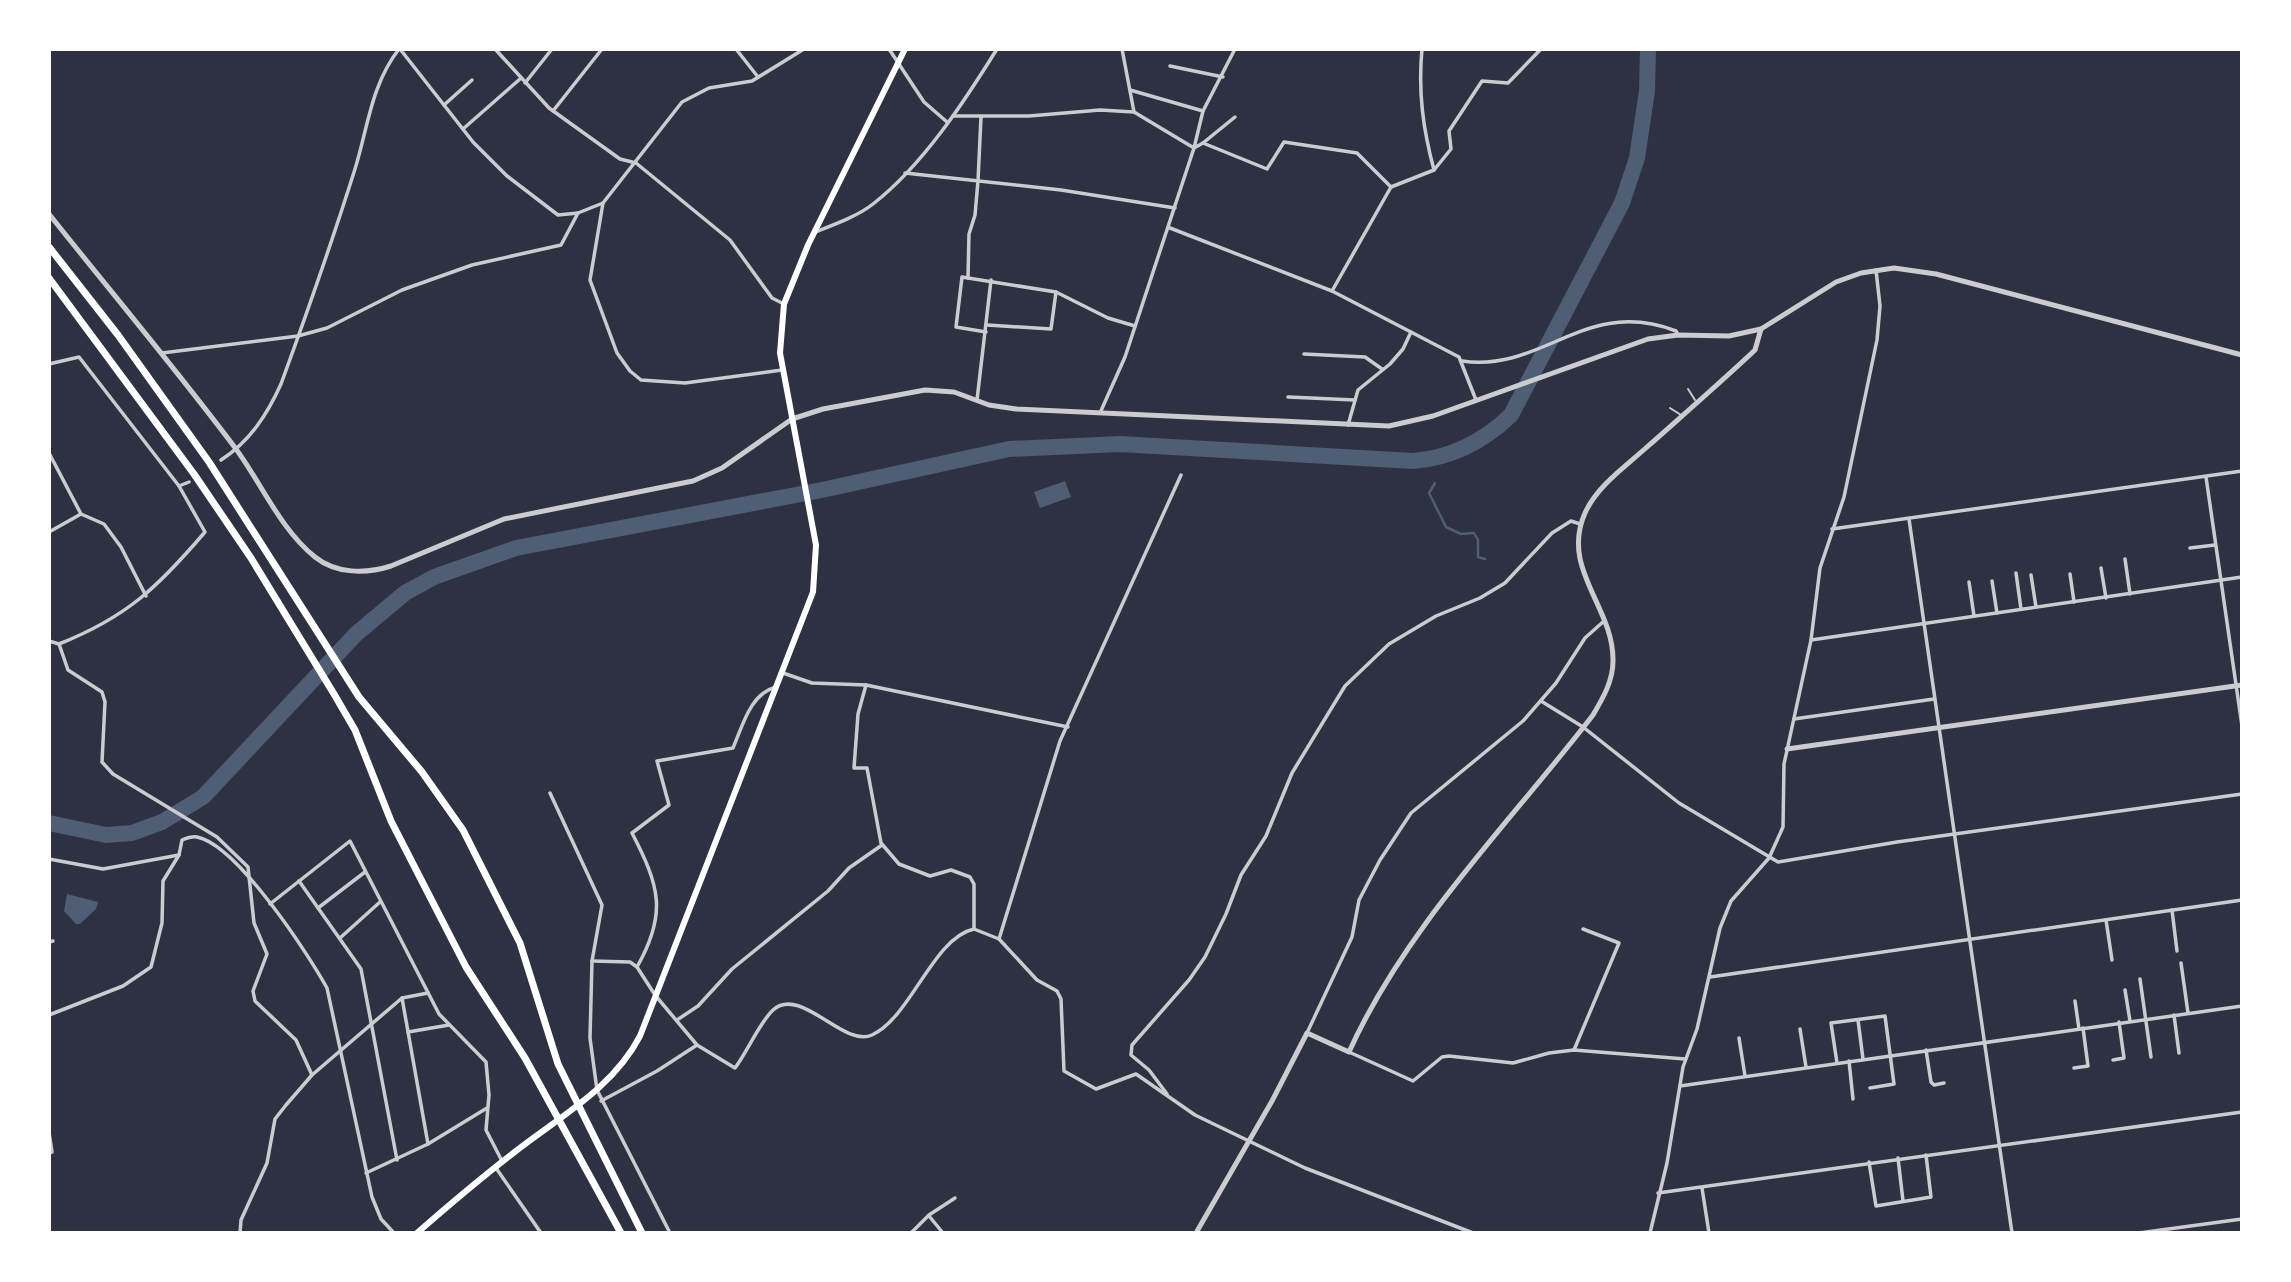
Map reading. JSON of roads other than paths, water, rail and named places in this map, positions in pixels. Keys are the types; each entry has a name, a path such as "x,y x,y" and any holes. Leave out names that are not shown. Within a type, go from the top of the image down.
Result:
{"highway":[{"path":"49,247 156,388 267,549 349,680 463,830 520,943 558,1065 642,1233"},
{"path":"49,278 148,409 251,558 334,694 355,730 391,821 467,967 556,1112 621,1233"}],"main road":[{"path":"417,1233 502,1161 597,1090 618,1071 630,1053 655,995 783,673 815,584 817,558 812,522 779,340 784,304 815,232 905,49"}],"street":[{"path":"221,460 237,450 266,417 299,336 356,167 376,88 386,66 399,49 463,130 507,176 558,215 578,213 603,203 682,102 709,88 741,85 804,49"},
{"path":"524,83 552,49"},
{"path":"554,111 602,49"},
{"path":"736,49 758,77"},
{"path":"888,49 924,102 947,122"},
{"path":"815,232 871,206 905,173 953,116 997,49"},
{"path":"1122,49 1134,112"},
{"path":"1100,413 1125,357 1170,228 1203,111 1236,49"},
{"path":"1422,49 1420,99 1425,137 1434,170"},
{"path":"1332,291 1391,187 1434,170 1451,149 1448,131 1482,81 1508,83 1541,49"},
{"path":"497,50 520,79 554,111 620,159 636,163 730,240 772,298 784,304"},
{"path":"1170,66 1223,77"},
{"path":"463,130 520,79"},
{"path":"444,105 472,80"},
{"path":"1129,90 1203,111"},
{"path":"953,116 981,117 1100,110 1134,112 1194,148"},
{"path":"968,278 969,234 978,181 981,117"},
{"path":"1194,148 1235,117"},
{"path":"1203,143 1267,169 1284,142 1357,153 1391,187"},
{"path":"905,173 1175,208"},
{"path":"603,203 590,280 617,354 630,371 641,380 685,383 783,370"},
{"path":"160,353 299,336 327,328 402,290 472,265 562,245 578,213"},
{"path":"49,214 237,450 296,536 315,557 336,567 373,571 504,519 694,481 722,468 792,419 823,409 925,390 954,392 1003,408 1348,425 1412,422 1637,342 1678,335 1729,337 1760,329 1836,282 1876,270 1905,269 1936,274 2242,355"},
{"path":"1170,228 1332,291 1462,361 1479,364 1518,356 1597,324 1644,321 1669,328 1678,335"},
{"path":"1650,1233 1685,1059 1697,1029 1727,908 1740,889 1769,858 1779,841 1784,819 1782,783 1787,749 1811,640 1820,568 1847,486 1877,341 1880,306 1876,270"},
{"path":"986,332 956,327 962,277 1056,292 1108,318 1135,326"},
{"path":"977,400 991,280"},
{"path":"987,325 1051,329 1056,292"},
{"path":"1349,1052 1379,993 1442,903 1583,727 1603,697 1612,671 1612,650 1604,621 1581,569 1578,554 1580,524 1586,510 1603,488 1755,350 1760,329"},
{"path":"1348,425 1358,390 1403,349 1410,332"},
{"path":"1304,354 1366,357 1382,369"},
{"path":"49,364 79,357 179,486 205,532 146,596 94,630 58,644 49,642"},
{"path":"1462,361 1476,400"},
{"path":"1288,397 1354,400"},
{"path":"49,453 81,514 104,524 121,547 146,596"},
{"path":"1831,529 2242,471"},
{"path":"999,939 1060,741 1181,475"},
{"path":"2206,477 2239,686 2242,726"},
{"path":"179,486 189,482"},
{"path":"49,532 81,514"},
{"path":"1909,519 2012,1233"},
{"path":"1170,1099 1149,1070 1131,1055 1132,1045 1205,957 1241,875 1266,836 1292,772 1345,686 1388,644 1436,616 1494,590 1523,566 1552,533 1571,521 1580,524"},
{"path":"2190,548 2215,545"},
{"path":"2125,559 2130,594"},
{"path":"2101,568 2105,598"},
{"path":"2016,573 2021,609"},
{"path":"2070,574 2074,602"},
{"path":"2031,575 2036,607"},
{"path":"1811,640 2242,577"},
{"path":"1992,580 1997,613"},
{"path":"1969,582 1974,616"},
{"path":"1196,1233 1250,1141 1307,1033 1352,937 1359,900 1400,828 1411,813 1505,739 1541,701 1585,638 1604,621"},
{"path":"58,644 68,670 102,692 105,702 102,761 113,774 202,828 248,867 254,923 267,954 253,991 255,1001 296,1040 312,1075"},
{"path":"783,673 822,684 866,685 1068,727"},
{"path":"866,685 858,714 854,768 867,768 882,845 899,864 915,873 930,876 951,870 970,877 974,884 974,929"},
{"path":"1787,749 2239,686"},
{"path":"637,967 653,933 657,894 652,872 632,834 669,805 657,761 733,748 748,712 763,691 777,687"},
{"path":"1794,719 1935,699"},
{"path":"1541,701 1583,727 1679,803 1778,862 1954,834 2242,794"},
{"path":"550,793 602,905 592,961 590,1038 597,1090 670,1233"},
{"path":"49,1015 123,986 151,967 162,923 163,881 179,856 182,840 200,837 220,849 250,877 311,959 327,988 366,1173 381,1219 394,1233"},
{"path":"270,904 350,841 429,993 449,1025 486,1062 487,1137 502,1161"},
{"path":"677,1020 698,1006 732,969 828,891 849,868 882,845"},
{"path":"49,859 103,869 179,856"},
{"path":"318,908 365,872"},
{"path":"299,881 361,969 397,1160"},
{"path":"1710,977 2242,900"},
{"path":"340,938 380,902"},
{"path":"2172,910 2178,951"},
{"path":"2106,920 2112,960"},
{"path":"592,961 630,962 637,967 655,995 697,1045 734,1068 771,1013 783,1005 814,1012 856,1036 870,1036 890,1022 956,936 974,929 999,939 1037,979 1057,991 1061,999 1064,1072 1096,1089 1136,1073 1195,1115 1361,1192 1473,1233"},
{"path":"1574,1050 1619,943 1583,929"},
{"path":"2182,963 2188,1013"},
{"path":"2140,979 2151,1057"},
{"path":"2125,990 2130,1021"},
{"path":"240,1233 241,1220 267,1163 275,1119 312,1075 402,998 429,993"},
{"path":"402,998 428,1144"},
{"path":"2074,1068 2088,1066 2075,1001"},
{"path":"1680,1086 2242,1006"},
{"path":"2174,1015 2179,1053"},
{"path":"1837,1063 1831,1023 1885,1016 1894,1084 1870,1087"},
{"path":"1858,1020 1863,1059"},
{"path":"2113,1060 2124,1058 2119,1022"},
{"path":"408,1032 449,1025"},
{"path":"1800,1029 1806,1067"},
{"path":"1307,1033 1413,1081 1442,1057 1465,1055 1513,1063 1574,1050 1685,1059"},
{"path":"1739,1038 1745,1076"},
{"path":"601,1101 657,1071 697,1045"},
{"path":"1926,1050 1931,1082 1934,1085 1944,1083"},
{"path":"1849,1061 1853,1099"},
{"path":"366,1173 428,1144 487,1108"},
{"path":"1658,1193 2242,1112"},
{"path":"49,1132 52,1152 49,1153"},
{"path":"1869,1162 1876,1206 1931,1197 1926,1155"},
{"path":"1898,1158 1903,1201"},
{"path":"496,1167 541,1233"},
{"path":"1702,1188 1709,1233"},
{"path":"911,1233 929,1215 955,1198"},
{"path":"929,1215 943,1233"},
{"path":"2139,1233 2242,1219"}],"lane":[{"path":"1688,389 1697,402"},
{"path":"1670,408 1682,416"}],"water":[{"path":"1065,481 1071,497 1040,508 1034,492"},
{"path":"67,894 98,902 96,909 80,924 76,924 64,911"}],"waterway":[{"path":"49,823 106,835 132,833 162,822 203,797 356,634 405,593 434,577 516,548 822,490 1009,449 1120,444 1413,461 1441,456 1466,447 1511,415 1622,203 1637,158 1647,91 1648,49"},
{"path":"1431,460 1431,465"},
{"path":"1435,483 1429,493 1446,527 1461,534 1474,533 1478,540 1478,557 1485,559"}]}
